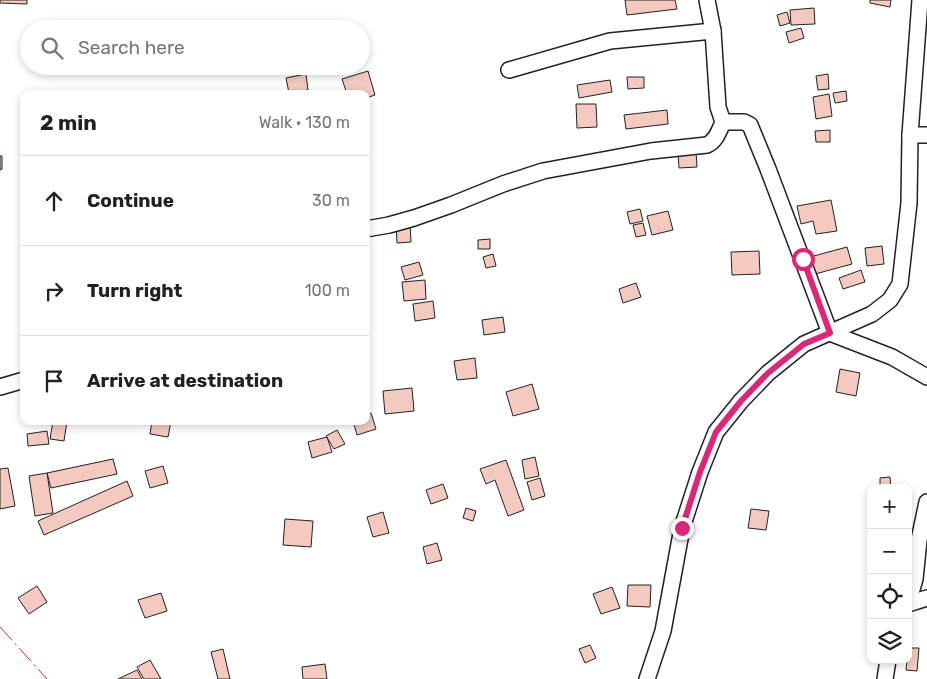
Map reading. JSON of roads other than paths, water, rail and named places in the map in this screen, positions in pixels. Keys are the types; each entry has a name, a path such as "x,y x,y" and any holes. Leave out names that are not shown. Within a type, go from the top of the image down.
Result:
{"street":[{"path":"370,228 414,218 543,171 651,151 707,146 712,143 723,122 718,107 713,31 707,0"},
{"path":"647,679 663,631 682,528 700,472 716,432 741,401 768,373 804,344 872,314 890,300 900,284 909,203 910,135 920,0"},
{"path":"509,70 610,41 713,31"},
{"path":"723,122 744,122 750,125 830,333 892,357 927,376"},
{"path":"910,135 927,135"},
{"path":"0,387 20,381"},
{"path":"912,590 927,502"},
{"path":"912,603 927,598"},
{"path":"885,679 887,664"}]}
